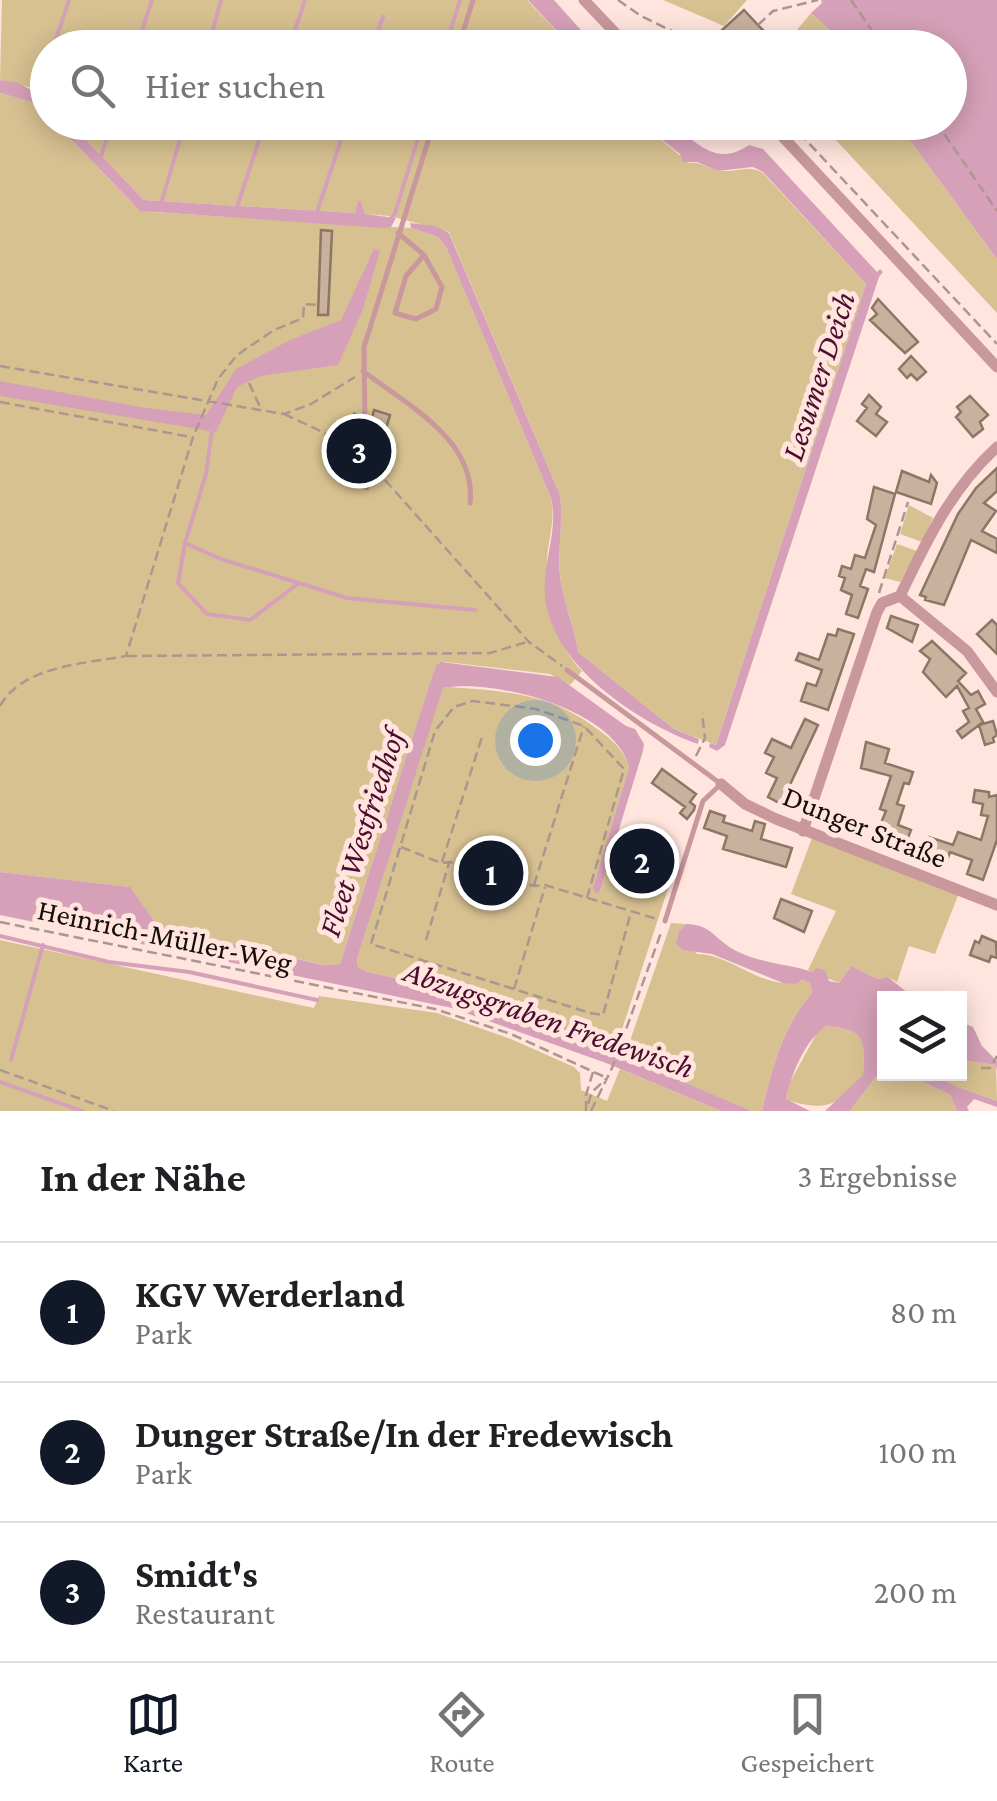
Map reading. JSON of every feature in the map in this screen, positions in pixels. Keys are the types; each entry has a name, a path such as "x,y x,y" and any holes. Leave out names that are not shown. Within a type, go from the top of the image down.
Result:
{"street":[{"path":"584,0 613,30"},
{"path":"785,140 997,367"},
{"path":"803,831 882,602 900,596 939,517 961,484 997,446"},
{"path":"900,596 967,651 997,692"},
{"name":"Dunger Straße","path":"721,784 745,804 803,831 997,906"}],"lane":[{"path":"464,30 473,0"},
{"path":"365,427 363,371 367,334 428,140"},
{"path":"398,233 424,255 442,287 436,310 416,320 395,313 406,276 424,255"},
{"path":"363,371 454,444 469,471 470,504"},
{"path":"379,475 384,457"},
{"path":"567,670 721,784 702,801 665,921"}],"path":[{"path":"618,0 670,30"},
{"path":"758,25 773,10 818,0"},
{"path":"851,0 872,30"},
{"path":"806,140 997,344"},
{"path":"948,140 997,210"},
{"path":"126,656 193,437 230,360 274,330 303,318 304,304 318,304"},
{"path":"0,366 284,414 326,433 337,474 366,489 379,475 404,498 529,642 567,670"},
{"path":"284,414 311,404 363,371"},
{"path":"249,383 263,412"},
{"path":"0,402 193,437"},
{"path":"326,433 352,423"},
{"path":"882,602 878,596 908,502"},
{"path":"0,706 6,696 44,672 126,656 490,653 529,642"},
{"path":"0,689 6,696"},
{"path":"587,898 624,768 584,726 536,709 473,701 454,708 436,731 371,944 590,1014 603,1014 631,912"},
{"path":"692,761 705,738 702,712"},
{"path":"534,886 584,726"},
{"path":"441,863 482,737"},
{"path":"400,846 441,863 450,862 534,886 546,885 665,921 612,1068 596,1103 588,1111"},
{"path":"426,940 450,862"},
{"path":"514,989 546,885"},
{"name":"Heinrich-Müller-Weg","path":"0,922 435,1009 510,1034 607,1078"},
{"path":"981,1068 991,1067 997,1057"},
{"path":"0,1070 114,1111"},
{"path":"588,1111 586,1095 594,1071"},
{"path":"588,1111 592,1092 607,1078"}],"shaded area":[{"path":"2,0 527,0 556,30 30,30 30,87 0,80"},
{"path":"663,0 747,0 724,26"},
{"path":"811,13 830,30 797,30"},
{"path":"0,93 30,102 30,140 71,140 133,204 150,212 411,228 438,237 446,247 551,498 548,590 559,634 582,671 570,685 550,674 446,662 436,665 340,964 324,965 158,926 129,887 0,872"},
{"path":"86,140 661,140 689,163 722,171 748,169 763,173 866,284 716,745 674,729 578,652 560,572 560,495 449,232 390,216 365,214 361,201 355,213 144,200"},
{"path":"836,140 910,140 997,259 997,313"},
{"path":"909,505 933,518 922,542 900,534"},
{"path":"897,544 917,551 900,582 885,578"},
{"path":"443,688 510,693 547,702 582,719 621,752 629,768 594,888 600,891 617,836 678,858 614,1054 557,1024 558,1010 547,1021 474,996 358,967 357,959 439,697"},
{"path":"812,838 959,893 935,954 909,946 897,982 888,977 878,979 851,966 839,983 808,970 836,911 791,894"},
{"path":"671,923 686,924 679,931 697,954 719,958 774,981 810,983 812,993 786,1033 762,1111 752,1111 624,1058"},
{"path":"0,940 314,1008 319,996 437,1013 574,1067 580,1073 581,1090 607,1101 620,1069 721,1111 0,1111"},
{"path":"825,1026 848,1030 860,1038 863,1075 846,1094 830,1104 786,1100 789,1084 818,1031"},
{"path":"967,1061 996,1065 997,1101 946,1081 967,1081"},
{"path":"877,1075 877,1081 921,1081 950,1095 957,1111 850,1111"}],"water":[{"path":"528,0 554,0 581,30 556,30"},
{"path":"821,0 997,0 997,259 910,140 967,140 967,30 830,30 811,13"},
{"path":"0,80 18,83 30,89 30,102 0,93"},
{"path":"71,140 86,140 144,200 355,213 361,201 365,214 396,218 391,227 384,228 140,211"},
{"path":"662,140 692,140 705,149 725,154 749,145 763,149 877,272 883,272 725,745 717,751 709,747 710,743 716,745 866,284 763,172 753,167 718,171 697,162 683,162 680,154"},
{"path":"410,223 435,226 449,233 560,495 560,572 578,652 674,729 699,739 698,744 625,706 581,668 563,646 545,597 553,522 551,498 446,247 438,237 411,228"},
{"path":"374,249 380,251 363,309 338,365 260,376 237,387 216,432 0,396 0,381 206,415 236,369 290,340 341,320"},
{"path":"441,662 558,677 635,729 644,744 643,751 596,894 593,888 629,768 620,748 602,730 550,702 491,688 443,688 357,959 358,967 474,996 547,1021 558,1010 558,1024 594,1039 600,1047 752,1111 721,1111 606,1063 452,1008 0,915 0,872 130,887 158,926 323,965 340,964 436,665"},
{"path":"686,924 705,928 748,956 813,972 816,968 825,970 829,981 839,983 851,966 878,979 888,977 905,991 877,991 877,1075 850,1111 825,1111 863,1075 862,1044 849,1030 826,1026 800,1059 786,1099 810,1111 762,1111 786,1033 812,993 810,983 783,983 712,954 683,950 676,944 679,931"},
{"path":"967,1025 973,1027 982,1046 997,1061 997,1071 996,1065 967,1061"},
{"path":"921,1081 946,1081 997,1101 997,1107 974,1099 967,1107 969,1111 957,1111 950,1095"}],"building":[{"path":"744,10 763,30 722,30"},
{"path":"321,230 332,231 328,315 318,315"},
{"path":"878,299 918,342 905,353 870,320 877,314 872,308"},
{"path":"911,356 926,372 917,380 911,374 907,378 899,369"},
{"path":"869,395 881,407 876,414 887,422 876,436 857,421 867,408 862,404"},
{"path":"970,396 988,415 980,422 983,429 973,437 956,417 961,412 957,407"},
{"path":"374,410 390,415 373,471 365,469 363,476 352,473 354,466 345,464 354,433 349,431 354,414 359,415 360,431 369,432"},
{"path":"997,468 997,491 984,503 996,511 982,531 997,539 997,553 971,540 944,605 925,600 920,595 958,514 976,488"},
{"path":"902,471 929,482 931,475 937,483 931,504 896,492"},
{"path":"874,487 895,494 874,572 866,569 860,586 868,589 858,618 846,614 852,595 841,590 845,578 839,576 842,566 851,569 855,555 865,558 876,525 867,519"},
{"path":"891,616 918,625 912,642 887,628"},
{"path":"992,620 997,625 997,654 977,634"},
{"path":"838,629 854,634 828,710 801,701 807,683 816,686 822,670 796,660 799,653 819,660 828,634 836,636"},
{"path":"932,641 966,673 958,681 971,695 978,691 985,704 976,709 983,722 962,738 957,731 969,722 963,711 969,708 957,686 946,697 923,672 930,659 920,651"},
{"path":"805,719 818,725 781,804 768,797 777,778 766,773 774,757 765,753 772,739 791,748"},
{"path":"993,721 997,735 994,742 985,745 979,725"},
{"path":"866,742 889,749 885,763 913,772 909,784 904,783 897,804 904,806 898,825 911,830 903,851 890,846 893,836 878,830 886,811 880,809 891,776 861,768"},
{"path":"662,769 696,794 690,802 694,810 687,819 680,813 685,807 652,783"},
{"path":"975,790 989,792 989,797 997,795 997,840 983,880 967,874 972,860 950,852 946,864 923,856 929,837 953,845 958,832 981,840 988,816 981,815 983,804 973,802"},
{"path":"710,811 725,816 723,822 752,831 755,821 765,824 761,839 792,848 786,867 723,849 727,836 704,828"},
{"path":"781,899 812,911 804,932 774,918"},
{"path":"982,936 996,942 997,958 991,956 989,962 970,955 975,941 979,943"}],"waterway":[{"path":"59,30 69,0"},
{"path":"142,30 152,0"},
{"path":"213,30 221,0"},
{"path":"295,30 305,0"},
{"path":"451,30 460,0"},
{"path":"378,30 383,17"},
{"path":"101,157 106,140"},
{"path":"161,204 180,140"},
{"path":"237,207 259,140"},
{"path":"317,212 341,140"},
{"path":"390,220 417,140"},
{"name":"Fleet Westfriedhof","path":"212,430 206,474 185,543 221,559 347,598 475,610"},
{"name":"Fleet Westfriedhof","path":"185,543 178,583 207,614 250,620 299,583"},
{"name":"Abzugsgraben Fredewisch","path":"0,936 109,962 189,972 317,1000"},
{"path":"11,1060 43,945"},
{"path":"0,1082 82,1111"}],"place":[{"name":"Smidt's","path":"359,451"},
{"name":"Dunger Straße/In der Fredewisch","path":"642,861"},
{"name":"KGV Werderland","path":"491,873"}],"water label":[{"name":"Lesumer Deich","path":"818,376"}]}
